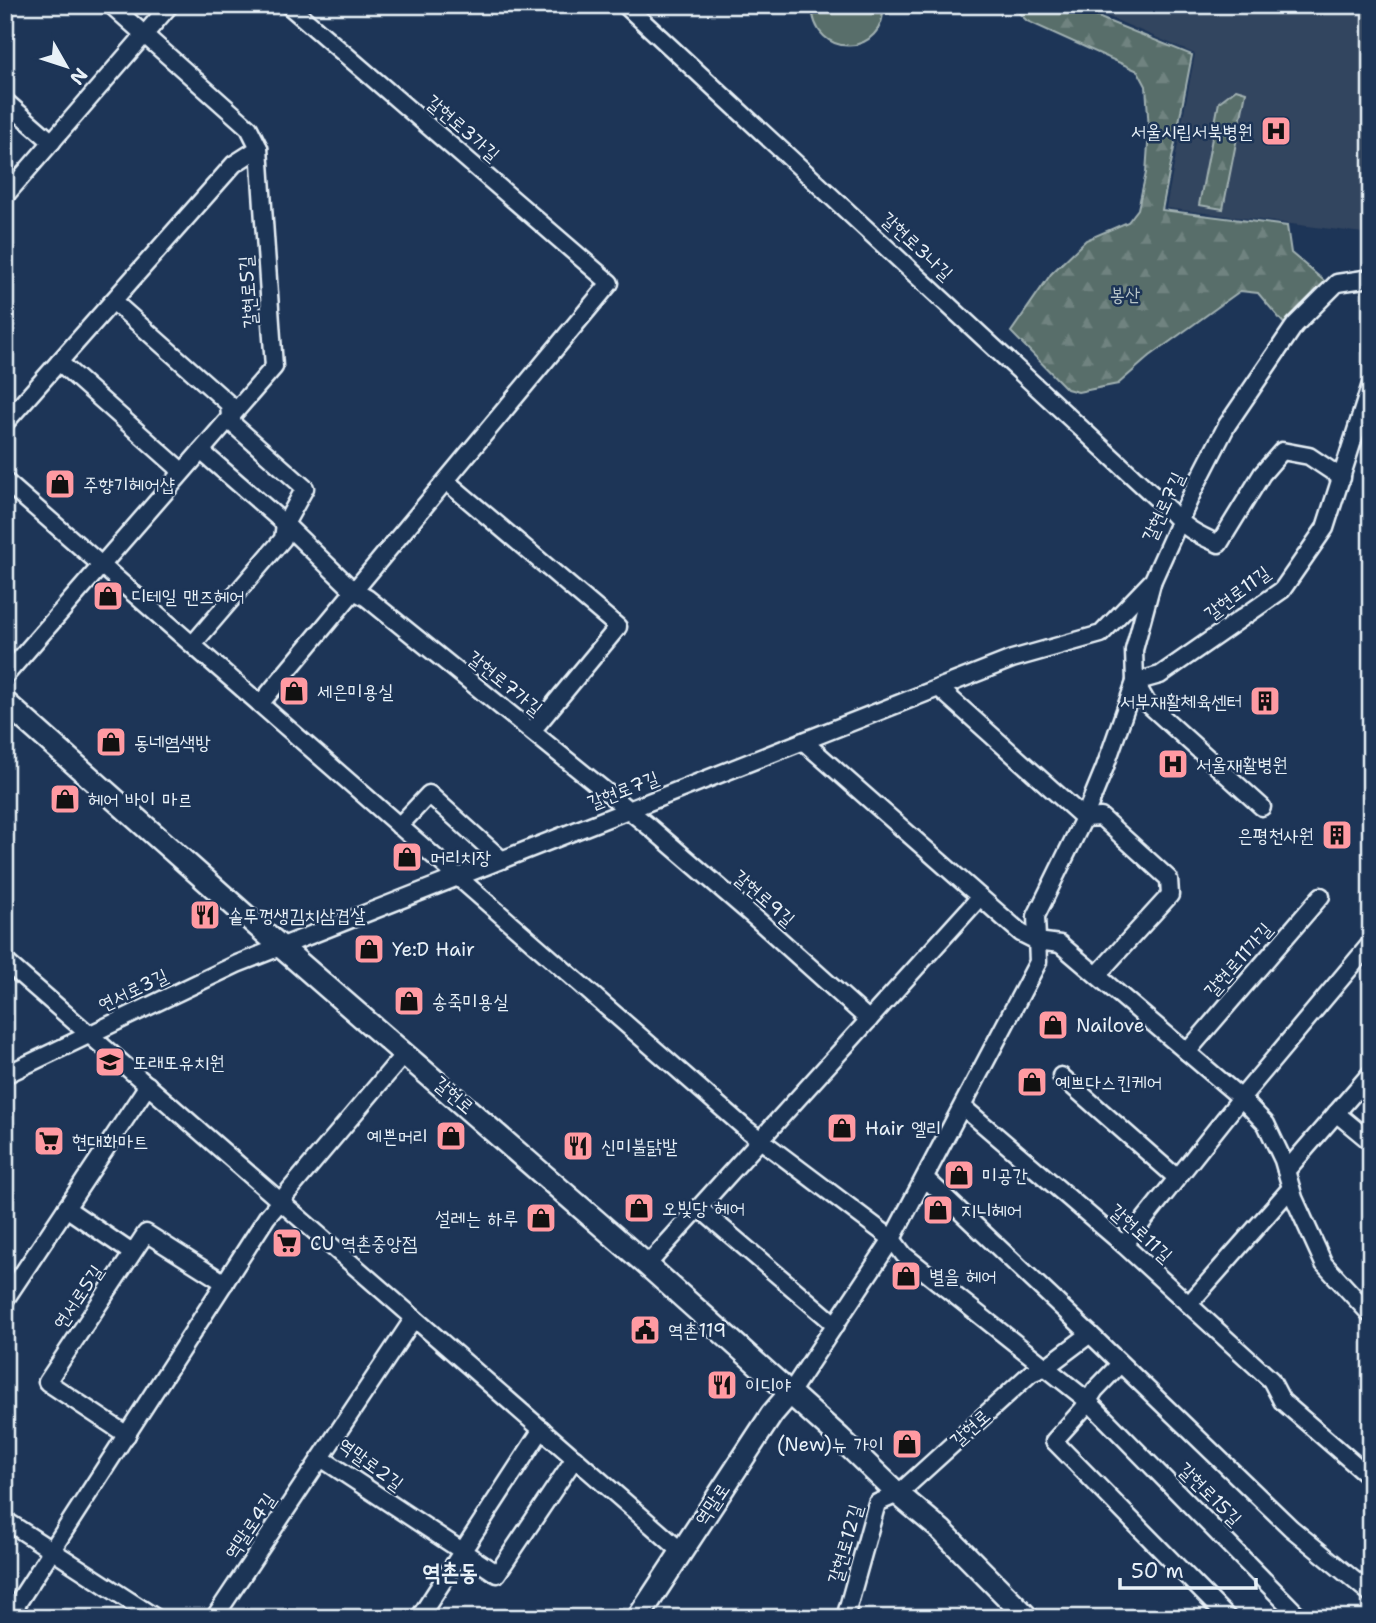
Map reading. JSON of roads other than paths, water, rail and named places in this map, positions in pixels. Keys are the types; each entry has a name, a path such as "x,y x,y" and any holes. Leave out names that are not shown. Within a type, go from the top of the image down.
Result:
{"main road":[{"name":"갈현로","path":"5,702 841,1438 898,1494 941,1530 1028,1618"},
{"name":"역말로","path":"638,1618 772,1414 790,1393"}],"street":[{"path":"5,423 234,164 259,148 249,128 111,5"},
{"path":"5,195 170,5"},
{"name":"갈현로3가길","path":"288,5 611,283 446,481"},
{"name":"갈현로3나길","path":"625,5 1178,521 1197,534 1219,544 1262,474 1282,451 1309,456 1342,478"},
{"path":"5,101 52,142"},
{"name":"갈현로5길","path":"5,676 274,367 259,148"},
{"name":"갈현로7길","path":"281,947 1012,659 1101,634 1153,580 1178,521 1227,425 1295,325 1336,283 1371,278"},
{"path":"113,301 229,404 230,416 235,426 305,488 285,524 283,539 193,644"},
{"path":"59,362 181,473"},
{"name":"갈현로11길","path":"1135,682 1160,675 1282,590 1325,528 1371,384"},
{"path":"201,451 285,524"},
{"path":"5,481 760,1140 892,1239"},
{"path":"260,704 446,481 618,627 532,731"},
{"name":"갈현로7가길","path":"285,524 354,591 367,598 628,810"},
{"path":"790,1393 892,1239 1038,962 1036,916 1084,818 1135,682 1134,650 1153,580"},
{"path":"1135,682 1147,703 1262,807"},
{"path":"939,688 1084,818 1101,817 1169,879 1170,895 1097,975"},
{"path":"803,741 1021,933 1037,941 1060,944 1241,1098 1266,1124 1324,1264 1371,1315"},
{"path":"399,826 429,794 502,860"},
{"name":"갈현로9길","path":"628,810 741,905 869,1020"},
{"name":"갈현로11가길","path":"1187,1052 1321,896"},
{"path":"647,1265 980,897"},
{"path":"1124,1245 1241,1098 1371,943"},
{"name":"연서로3길","path":"5,1075 237,964 281,947"},
{"path":"5,961 681,1551"},
{"path":"6,1618 53,1550 267,1217 405,1053"},
{"path":"1286,1171 1371,1073"},
{"path":"1061,1076 1177,1178"},
{"path":"5,1300 148,1085"},
{"name":"갈현로11길","path":"962,1107 1124,1245 1271,1380 1282,1401 1371,1478"},
{"path":"1336,1113 1371,1142"},
{"path":"925,1178 1121,1364 1095,1390 1083,1409 1054,1441 1228,1618"},
{"path":"1189,1304 1291,1188"},
{"path":"66,1208 132,1253"},
{"path":"699,1208 836,1325"},
{"name":"연서로5길","path":"127,1435 47,1381 146,1233 225,1283"},
{"name":"갈현로15길","path":"892,1239 904,1255 1088,1401 1294,1615"},
{"name":"역말로2길","path":"414,1318 321,1458 497,1574 575,1458"},
{"name":"갈현로","path":"898,1494 1031,1373 1046,1367 1090,1334"},
{"name":"갈현로15길","path":"1121,1364 1291,1528 1371,1594"},
{"path":"419,1618 542,1429"},
{"name":"역말로4길","path":"214,1618 321,1458"},
{"name":"갈현로12길","path":"845,1618 877,1503 898,1494"},
{"path":"5,1520 156,1618"}],"place":[{"name":"서울시립서북병원","path":"1276,131"},
{"name":"주향기헤어샵","path":"60,484"},
{"name":"디테일 맨즈헤어","path":"108,596"},
{"name":"세은미용실","path":"294,691"},
{"name":"서부재활체육센터","path":"1265,701"},
{"name":"동네염색방","path":"111,742"},
{"name":"서울재활병원","path":"1173,764"},
{"name":"헤어 바이 마르","path":"65,799"},
{"name":"은평천사원","path":"1337,835"},
{"name":"머리치장","path":"407,857"},
{"name":"솥뚜껑생김치삼겹살","path":"205,915"},
{"name":"Ye:D Hair","path":"369,949"},
{"name":"송죽미용실","path":"409,1001"},
{"name":"Nailove","path":"1053,1025"},
{"name":"또래또유치원","path":"110,1062"},
{"name":"예쁘다스킨케어","path":"1032,1082"},
{"name":"Hair 엘리","path":"842,1128"},
{"name":"예쁜머리","path":"451,1136"},
{"name":"현대화마트","path":"49,1141"},
{"name":"신미불닭발","path":"578,1146"},
{"name":"미공간","path":"959,1175"},
{"name":"오빛당 헤어","path":"639,1208"},
{"name":"지니헤어","path":"938,1210"},
{"name":"설레는 하루","path":"541,1218"},
{"name":"CU 역촌중앙점","path":"287,1243"},
{"name":"별을 헤어","path":"906,1276"},
{"name":"역촌119","path":"645,1330"},
{"name":"이디야","path":"722,1385"},
{"name":"(New)뉴 가이","path":"907,1444"}],"district":[{"name":"역촌동","path":"450,1572"}],"park label":[{"name":"봉산","path":"1125,294"}]}
